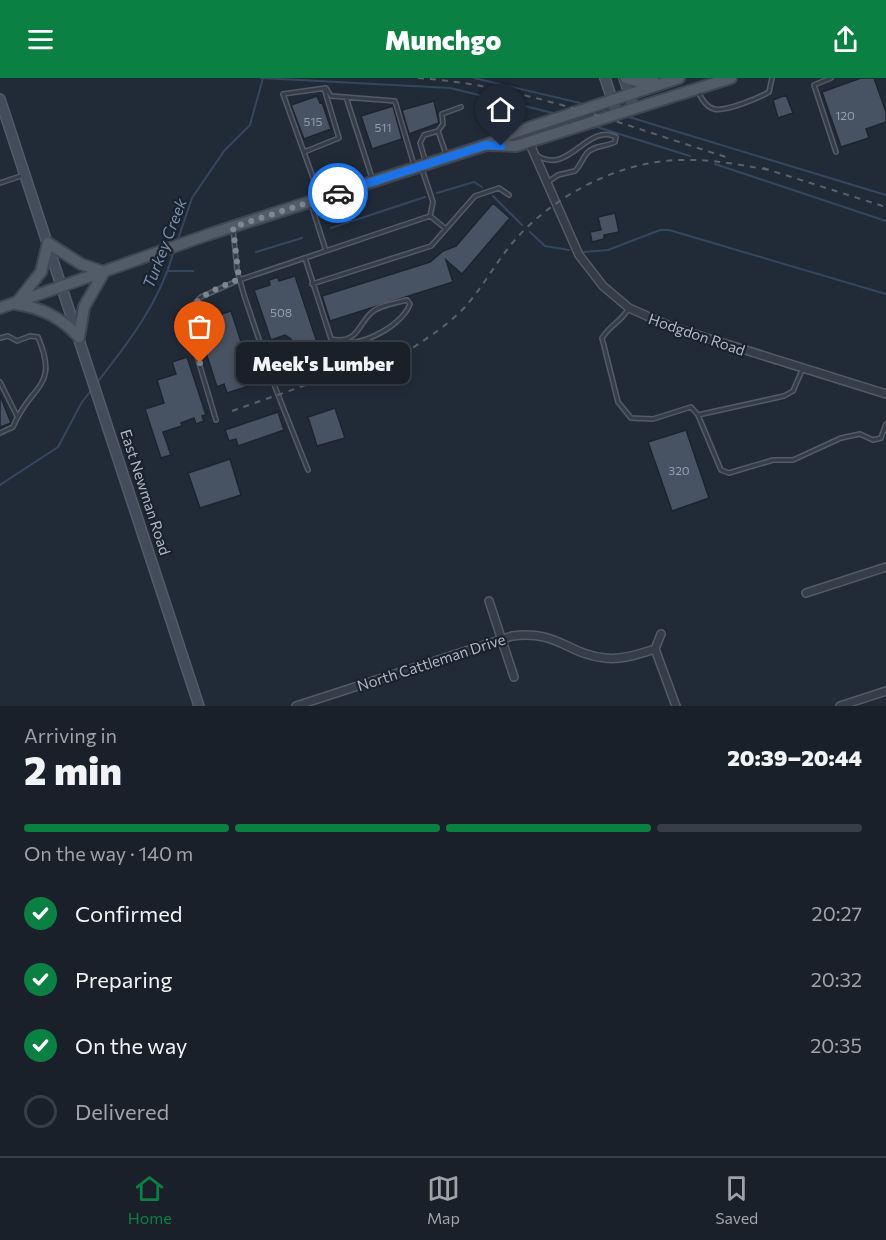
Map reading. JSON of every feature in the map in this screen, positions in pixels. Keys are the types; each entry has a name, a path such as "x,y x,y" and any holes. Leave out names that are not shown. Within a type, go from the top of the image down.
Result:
{"main road":[{"path":"625,78 643,83 659,78"},
{"path":"0,308 207,235 447,158 612,99 679,78"},
{"path":"486,145 516,146 731,78"},
{"path":"16,304 28,292 41,272 48,243 81,264 104,272"},
{"path":"79,337 84,307 104,272"},
{"path":"16,304 38,307 57,317 79,337"}],"street":[{"path":"605,78 617,114"},
{"path":"625,78 634,109"},
{"name":"East Newman Road","path":"0,99 200,706"},
{"name":"Hodgdon Road","path":"529,142 537,155 571,240 584,263 603,286 629,308 672,327 886,394"},
{"path":"806,593 886,567"},
{"path":"489,602 514,677"},
{"name":"North Cattleman Drive","path":"296,706 501,639 528,634 541,635 592,655 606,658 620,658 655,649"},
{"path":"661,634 655,649 676,706"},
{"path":"840,706 886,691"}],"lane":[{"path":"698,90 706,105 714,110 754,99 769,92 772,78"},
{"path":"831,78 814,85 836,152"},
{"path":"324,88 331,96 395,101 433,202 430,216"},
{"path":"324,88 283,94 304,152 326,250"},
{"path":"304,152 339,138 324,88"},
{"path":"346,97 374,182"},
{"path":"421,166 420,143 424,135 438,131 443,124 442,114 461,107"},
{"path":"438,131 447,158"},
{"path":"537,155 551,161 562,159 596,138 611,134 616,137 615,142 609,146 595,148 587,153 575,171 558,175 548,182"},
{"path":"0,183 25,174"},
{"path":"312,284 431,246 476,196 499,188 508,195"},
{"path":"430,216 446,229"},
{"path":"216,420 188,326 192,308 201,297 239,279 430,216"},
{"path":"233,227 239,279 275,387 308,470"},
{"path":"305,258 331,339 343,346 360,343 401,319 410,304 407,300 378,308 370,313 359,332 338,340 331,339"},
{"path":"629,308 623,318 608,327 602,338 618,402 631,418 653,418 691,407 698,415 721,470 729,473 773,460 793,460 841,438 860,434 873,440 881,438 886,424"},
{"path":"0,338 8,336 17,341 30,336 38,337 48,367 45,378 17,416 13,427 0,433"},
{"path":"698,415 784,396 793,391 803,368"},
{"path":"0,382 17,416"}],"building":[{"path":"861,78 874,78 886,112 886,122 866,129 869,138 841,147 822,92"},
{"path":"786,95 793,113 778,118 773,100"},
{"path":"317,96 320,103 322,102 331,129 304,139 291,105"},
{"path":"434,101 439,123 409,134 402,110"},
{"path":"393,106 402,139 372,149 361,116"},
{"path":"493,203 510,218 462,274 446,260 453,282 330,321 322,296 430,262 443,251 456,246"},
{"path":"615,213 619,232 604,235 604,239 592,242 590,232 601,230 598,217"},
{"path":"295,276 326,369 298,378 289,351 294,349 291,339 285,335 271,340 254,290 270,285 269,280 278,277 279,281"},
{"path":"231,311 255,384 227,393 224,384 217,387 199,331 206,329 203,320"},
{"path":"187,357 206,415 202,416 204,421 196,424 194,418 181,423 182,426 163,432 171,455 161,458 145,409 164,403 157,380 176,374 172,362"},
{"path":"0,395 11,423 0,427"},
{"path":"335,408 345,438 317,446 308,417"},
{"path":"278,412 284,430 238,446 236,439 229,441 225,430"},
{"path":"686,430 709,498 672,511 648,442"},
{"path":"230,459 241,495 200,508 188,473"}],"waterway":[{"path":"261,78 450,88 553,113"},
{"name":"Turkey Creek","path":"177,242 192,198 224,151 250,125 263,78"},
{"path":"474,78 580,103"},
{"path":"601,109 607,111"},
{"path":"629,117 886,195"},
{"path":"573,119 577,120"},
{"path":"597,127 690,156"},
{"path":"715,164 886,221"},
{"path":"437,193 474,182 482,187"},
{"path":"493,196 522,225"},
{"path":"331,228 425,197"},
{"path":"584,252 608,250 660,230 669,230 886,294"},
{"path":"530,232 545,246 569,250"},
{"path":"256,252 302,238"},
{"name":"Turkey Creek","path":"96,384 152,304 161,287 174,250"},
{"path":"169,271 193,271"},
{"name":"Turkey Creek","path":"0,485 58,447 82,402 93,388"}],"railway":[{"path":"418,78 496,89 574,108 726,157"},
{"path":"232,411 414,347 447,324 465,307 507,249 530,224 569,195 590,183 636,166 683,160 705,160 769,170"},
{"path":"763,168 886,207"}],"way so far":[{"path":"200,363 188,326 192,308 201,297 239,279 233,227 338,193"}],"place":[{"name":"Meek's Lumber","path":"200,363"}],"route":[{"path":"338,193 486,145 501,146"}]}
